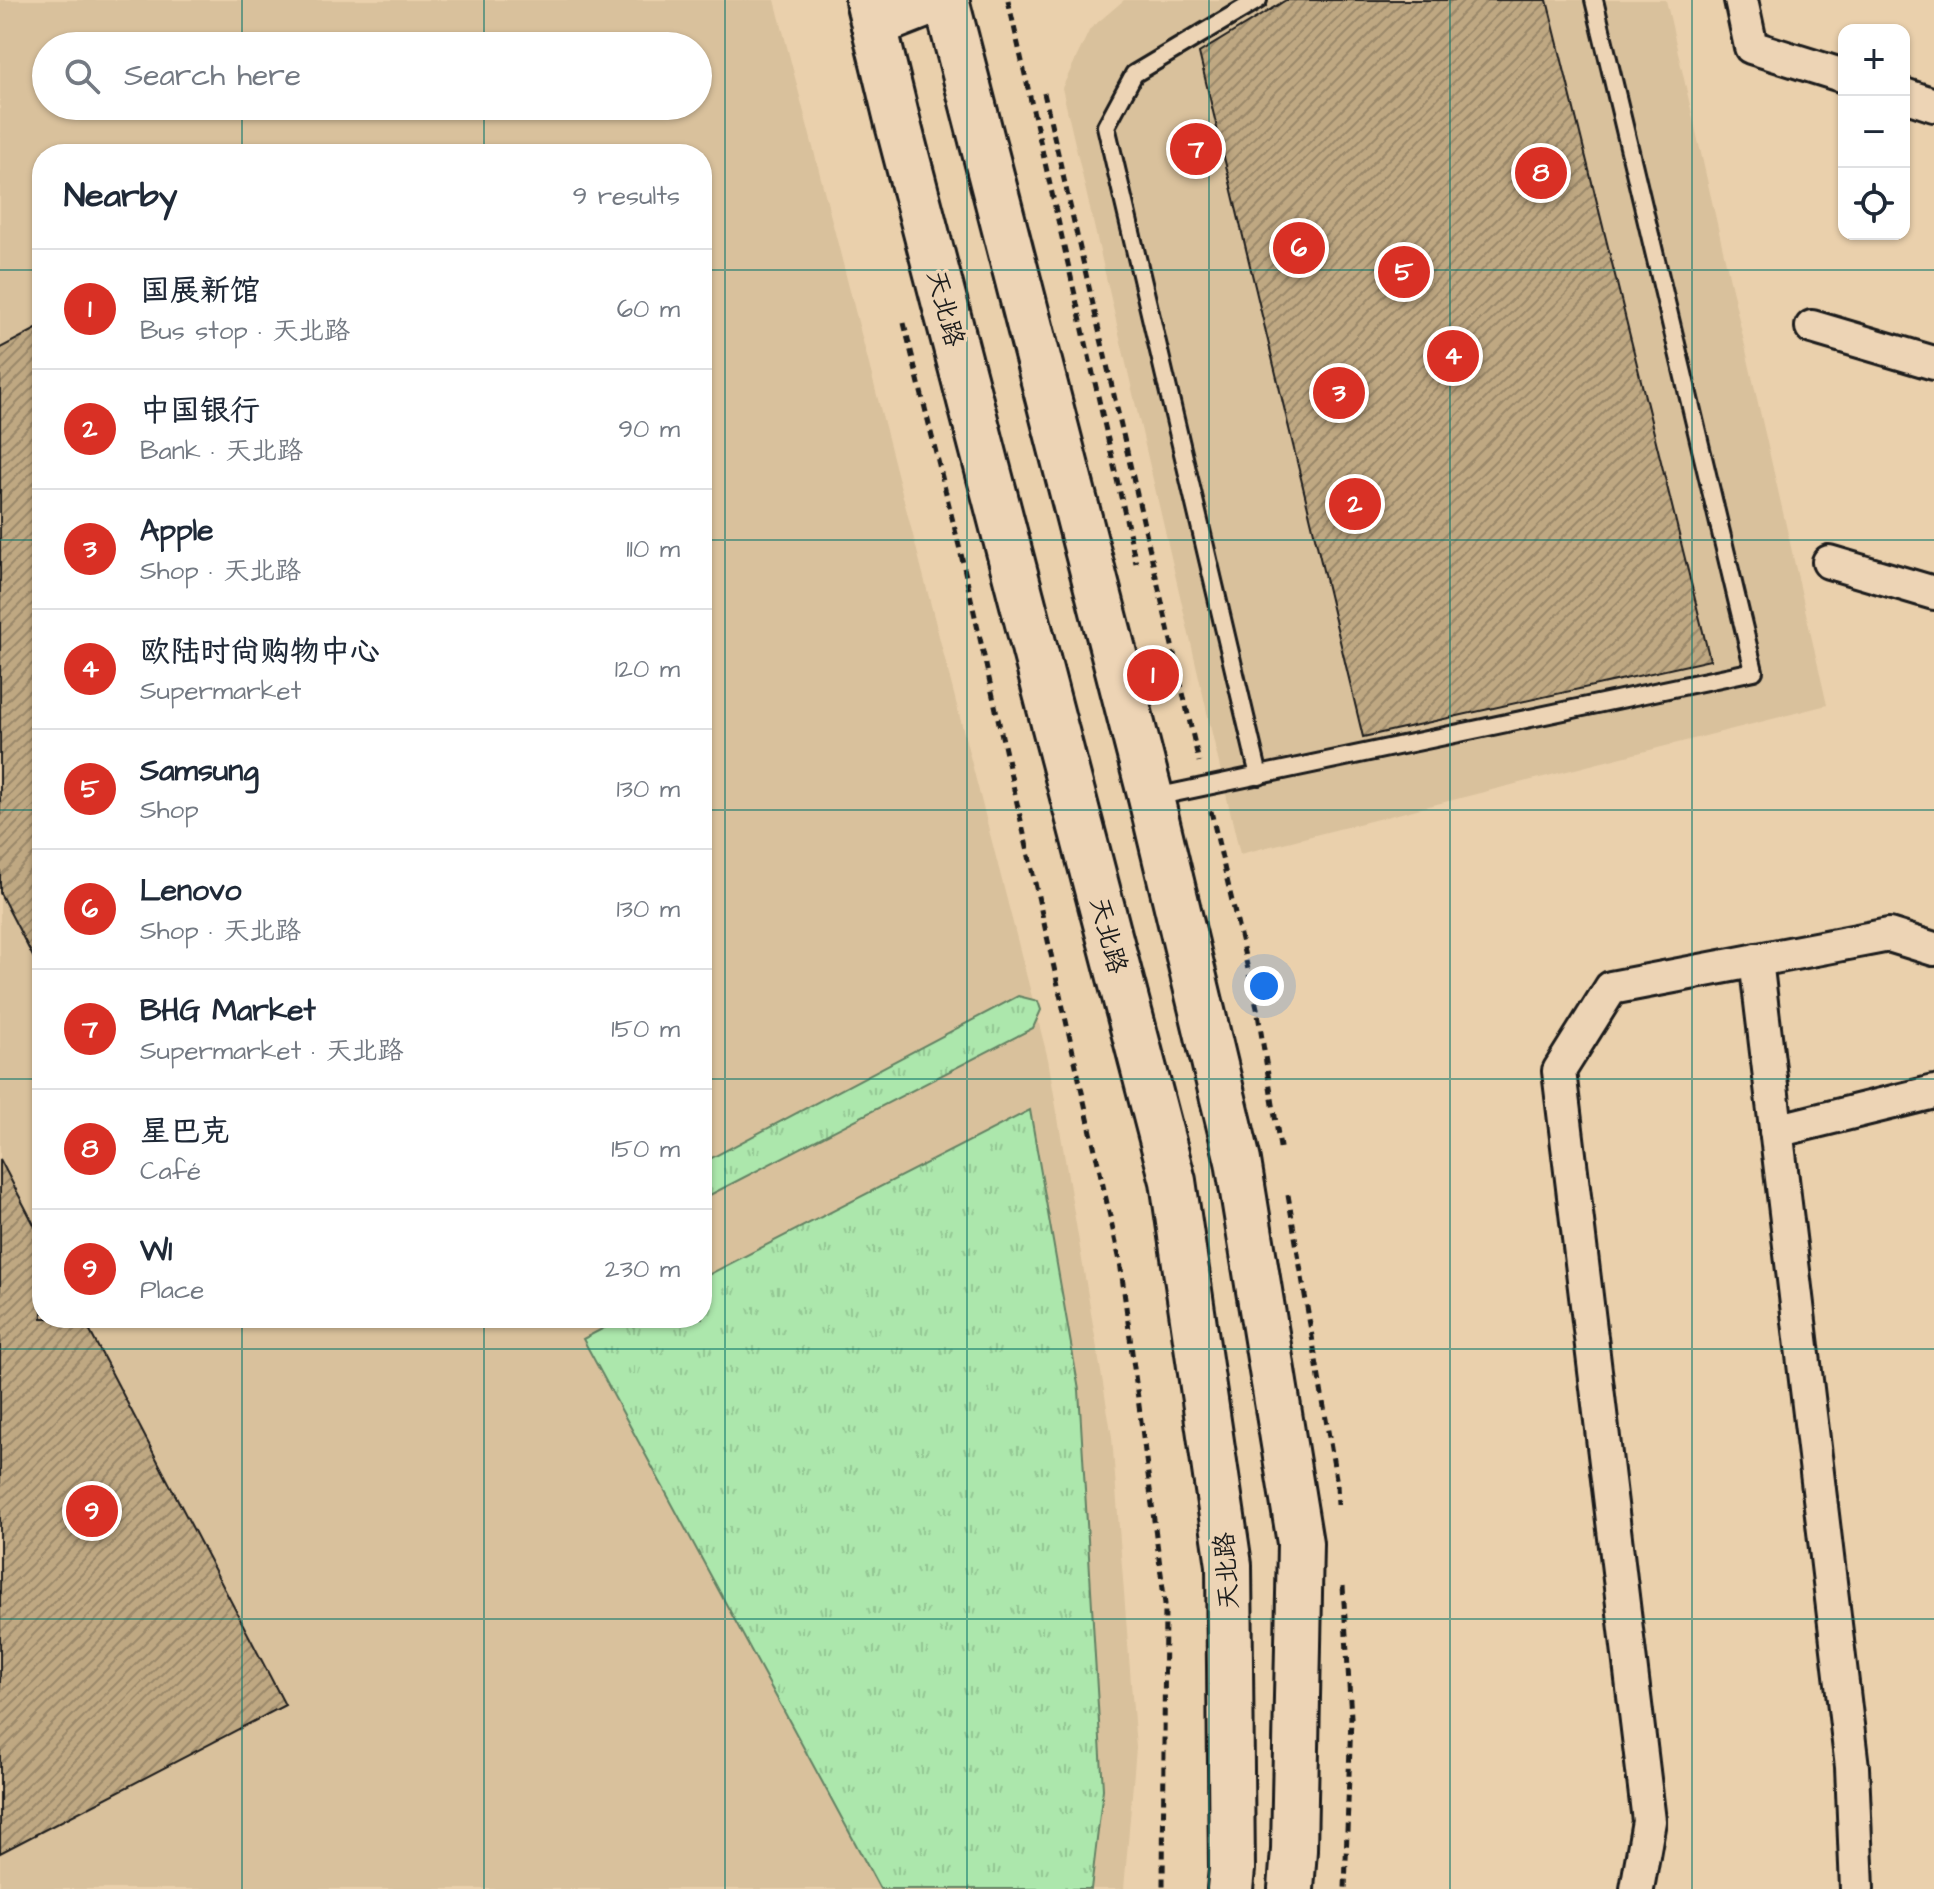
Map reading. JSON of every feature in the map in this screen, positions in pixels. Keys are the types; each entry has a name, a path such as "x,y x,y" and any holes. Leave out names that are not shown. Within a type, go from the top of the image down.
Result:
{"main road":[{"path":"871,12 938,0"},
{"path":"946,0 1151,798 1238,1161 1300,1543 1291,1889"},
{"name":"天北路","path":"871,12 1173,1181 1229,1565 1230,1889"}],"street":[{"path":"1741,0 1751,47 1838,74"},
{"path":"1907,96 1934,105"},
{"path":"1812,327 1934,363"},
{"path":"1829,562 1934,593"},
{"path":"1637,1889 1649,1821 1559,1071 1611,988 1889,935 1934,949"},
{"path":"1756,960 1852,1767 1857,1889"},
{"path":"1776,1131 1934,1092"}],"lane":[{"path":"1258,0 1134,74 1106,126 1259,776"},
{"path":"1151,798 1754,671 1594,0"}],"path":[{"path":"902,314 961,554 1120,1261 1165,1604 1163,1889"}],"shaded area":[{"path":"0,0 775,0 1048,1059 1112,1437 1136,1748 1124,1889 0,1889"},
{"path":"1124,0 1666,0 1827,705 1240,854 1062,88 1090,29"}],"green space":[{"path":"1018,996 1038,1001 1041,1010 1033,1028 712,1194 712,1158"},
{"path":"1030,1110 1079,1390 1103,1789 1091,1889 880,1889 583,1339 604,1328 712,1328 712,1273"}],"building":[{"path":"1286,0 1547,0 1710,660 1363,737 1199,53"},
{"path":"32,331 32,955 0,893 0,348"},
{"path":"0,1159 32,1221 32,1328 88,1328 285,1705 0,1853"}],"place":[{"name":"BHG Market","path":"1196,149"},
{"name":"星巴克","path":"1541,173"},
{"name":"Lenovo","path":"1299,248"},
{"name":"Samsung","path":"1404,272"},
{"name":"欧陆时尚购物中心","path":"1453,356"},
{"name":"Apple","path":"1339,393"},
{"name":"中国银行","path":"1355,504"},
{"name":"国展新馆","path":"1153,675"},
{"name":"W1","path":"92,1511"}]}
